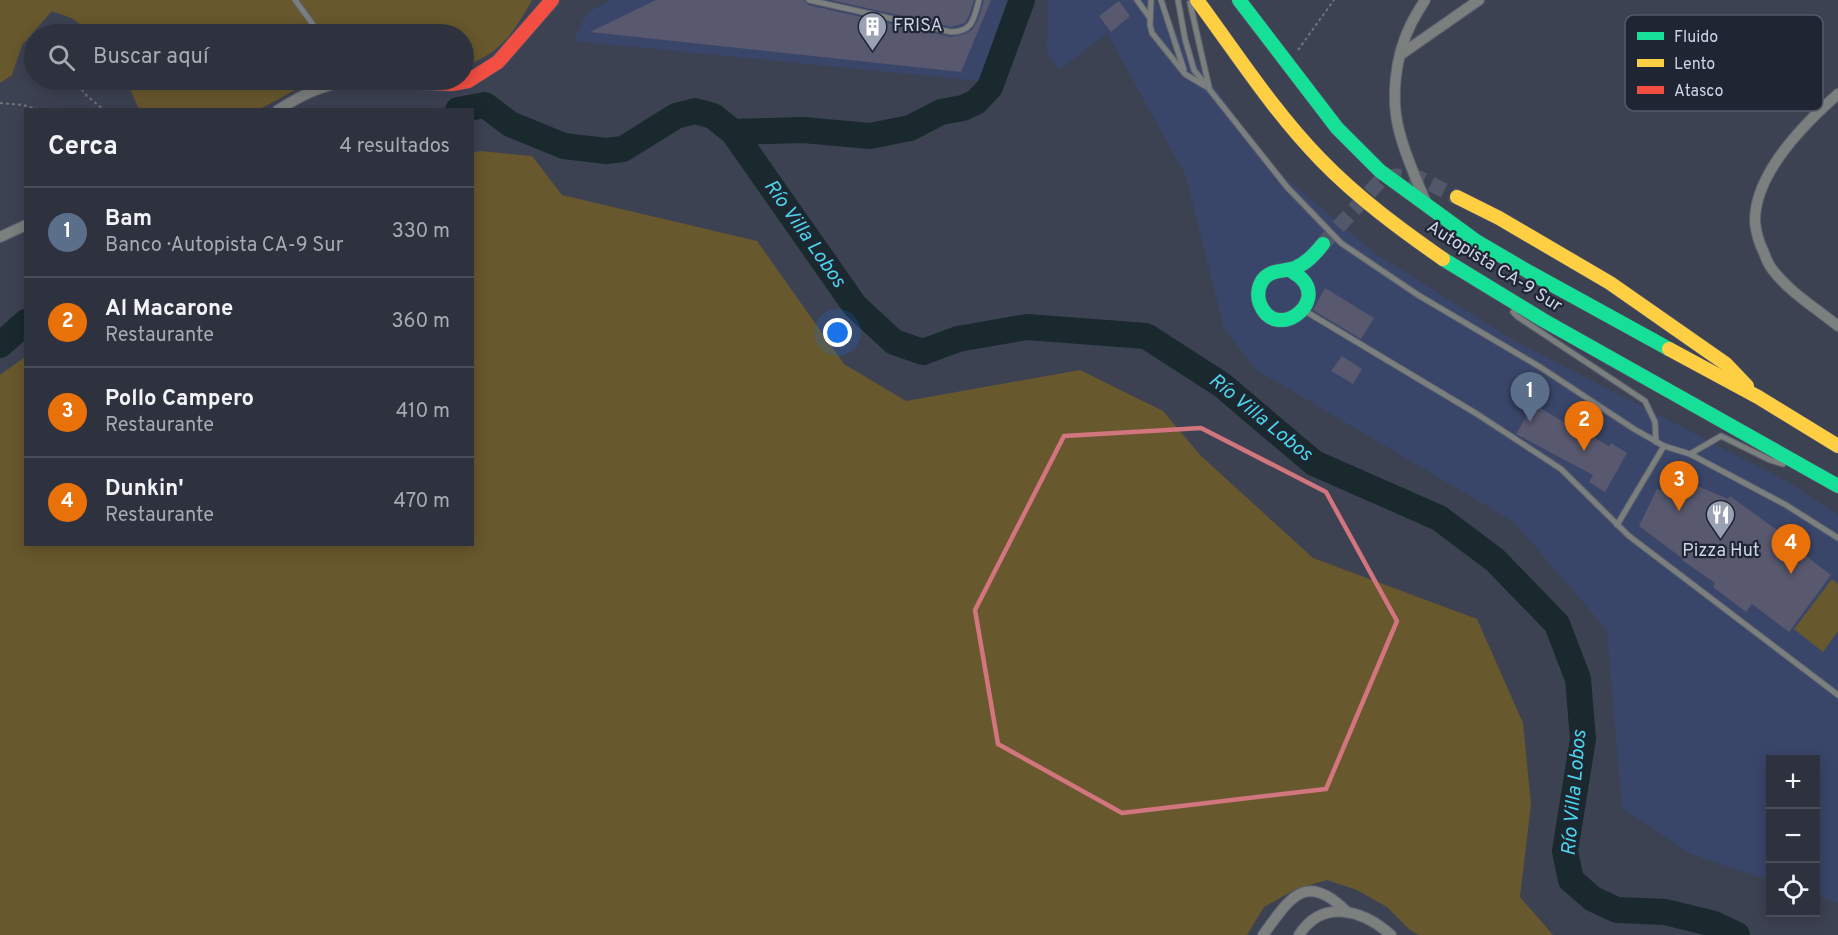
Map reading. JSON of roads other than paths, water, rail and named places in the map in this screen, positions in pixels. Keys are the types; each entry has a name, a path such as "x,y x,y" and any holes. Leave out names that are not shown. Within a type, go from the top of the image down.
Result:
{"main road":[{"path":"474,77 498,62 552,0"},
{"name":"Autopista CA-9 Sur","path":"1197,0 1289,124 1322,161 1414,239 1508,299 1838,486"},
{"name":"Autopista CA-9 Sur","path":"1239,0 1337,128 1380,171 1427,206 1476,241 1528,272 1758,397 1838,446"},
{"path":"1457,197 1499,218 1610,283 1726,364 1758,397"},
{"path":"1290,270 1312,257 1323,244"},
{"path":"1275,270 1290,270 1302,277 1308,290 1307,304 1292,319 1277,320 1265,313 1260,306 1258,292 1263,279 1275,270"}],"street":[{"path":"1425,0 1410,26 1400,56 1395,81 1395,98 1399,133 1427,206"},
{"path":"1400,56 1479,0"},
{"path":"281,108 313,90"},
{"path":"1823,108 1838,94"},
{"path":"1819,111 1773,164 1758,200 1755,221 1759,242 1770,267 1786,285 1838,326"},
{"path":"0,237 24,226"},
{"path":"1263,935 1290,898 1299,894 1316,891 1326,894 1335,899 1347,912"},
{"path":"1299,935 1315,918 1329,912 1347,912 1364,916 1391,935"}],"lane":[{"path":"295,0 313,24"},
{"path":"809,0 951,32 962,32 968,27 975,15 979,0"},
{"path":"1137,0 1150,18"},
{"path":"1151,0 1152,33 1185,74 1209,89"},
{"path":"1161,0 1185,74"},
{"path":"1178,0 1185,39 1194,70 1287,186 1341,243 1418,295 1540,367 1656,442 1690,454 1786,505 1838,538"},
{"path":"1189,0 1209,89"},
{"path":"1508,299 1511,309 1518,316 1645,401 1655,422 1656,442"},
{"path":"1303,310 1477,414 1561,469 1638,543 1838,695"},
{"path":"1690,454 1721,436 1770,460 1785,465 1801,465"},
{"path":"1617,525 1664,446"}],"waterway":[{"path":"733,132 803,130 870,136 910,128 941,112 963,108 976,102 990,87 1022,0"},
{"name":"Río Villa Lobos","path":"469,108 485,105 510,124 564,146 606,151 623,149 676,116 695,111 713,116 733,132 855,306 894,342 923,352 958,339 1027,327 1146,336 1222,385 1314,463 1439,518 1495,560 1557,624 1578,679 1583,739 1565,851 1571,880 1593,899 1617,910 1665,912 1714,924 1737,935"},
{"path":"0,345 24,324"}],"tunnel":[{"path":"1323,244 1379,182 1395,176 1419,178 1457,197"}],"place":[{"name":"FRISA","path":"872,52"},
{"name":"Bam","path":"1530,422"},
{"name":"Al Macarone","path":"1584,451"},
{"name":"Pollo Campero","path":"1679,511"},
{"name":"Pizza Hut","path":"1721,540"},
{"name":"Dunkin'","path":"1791,574"}]}
